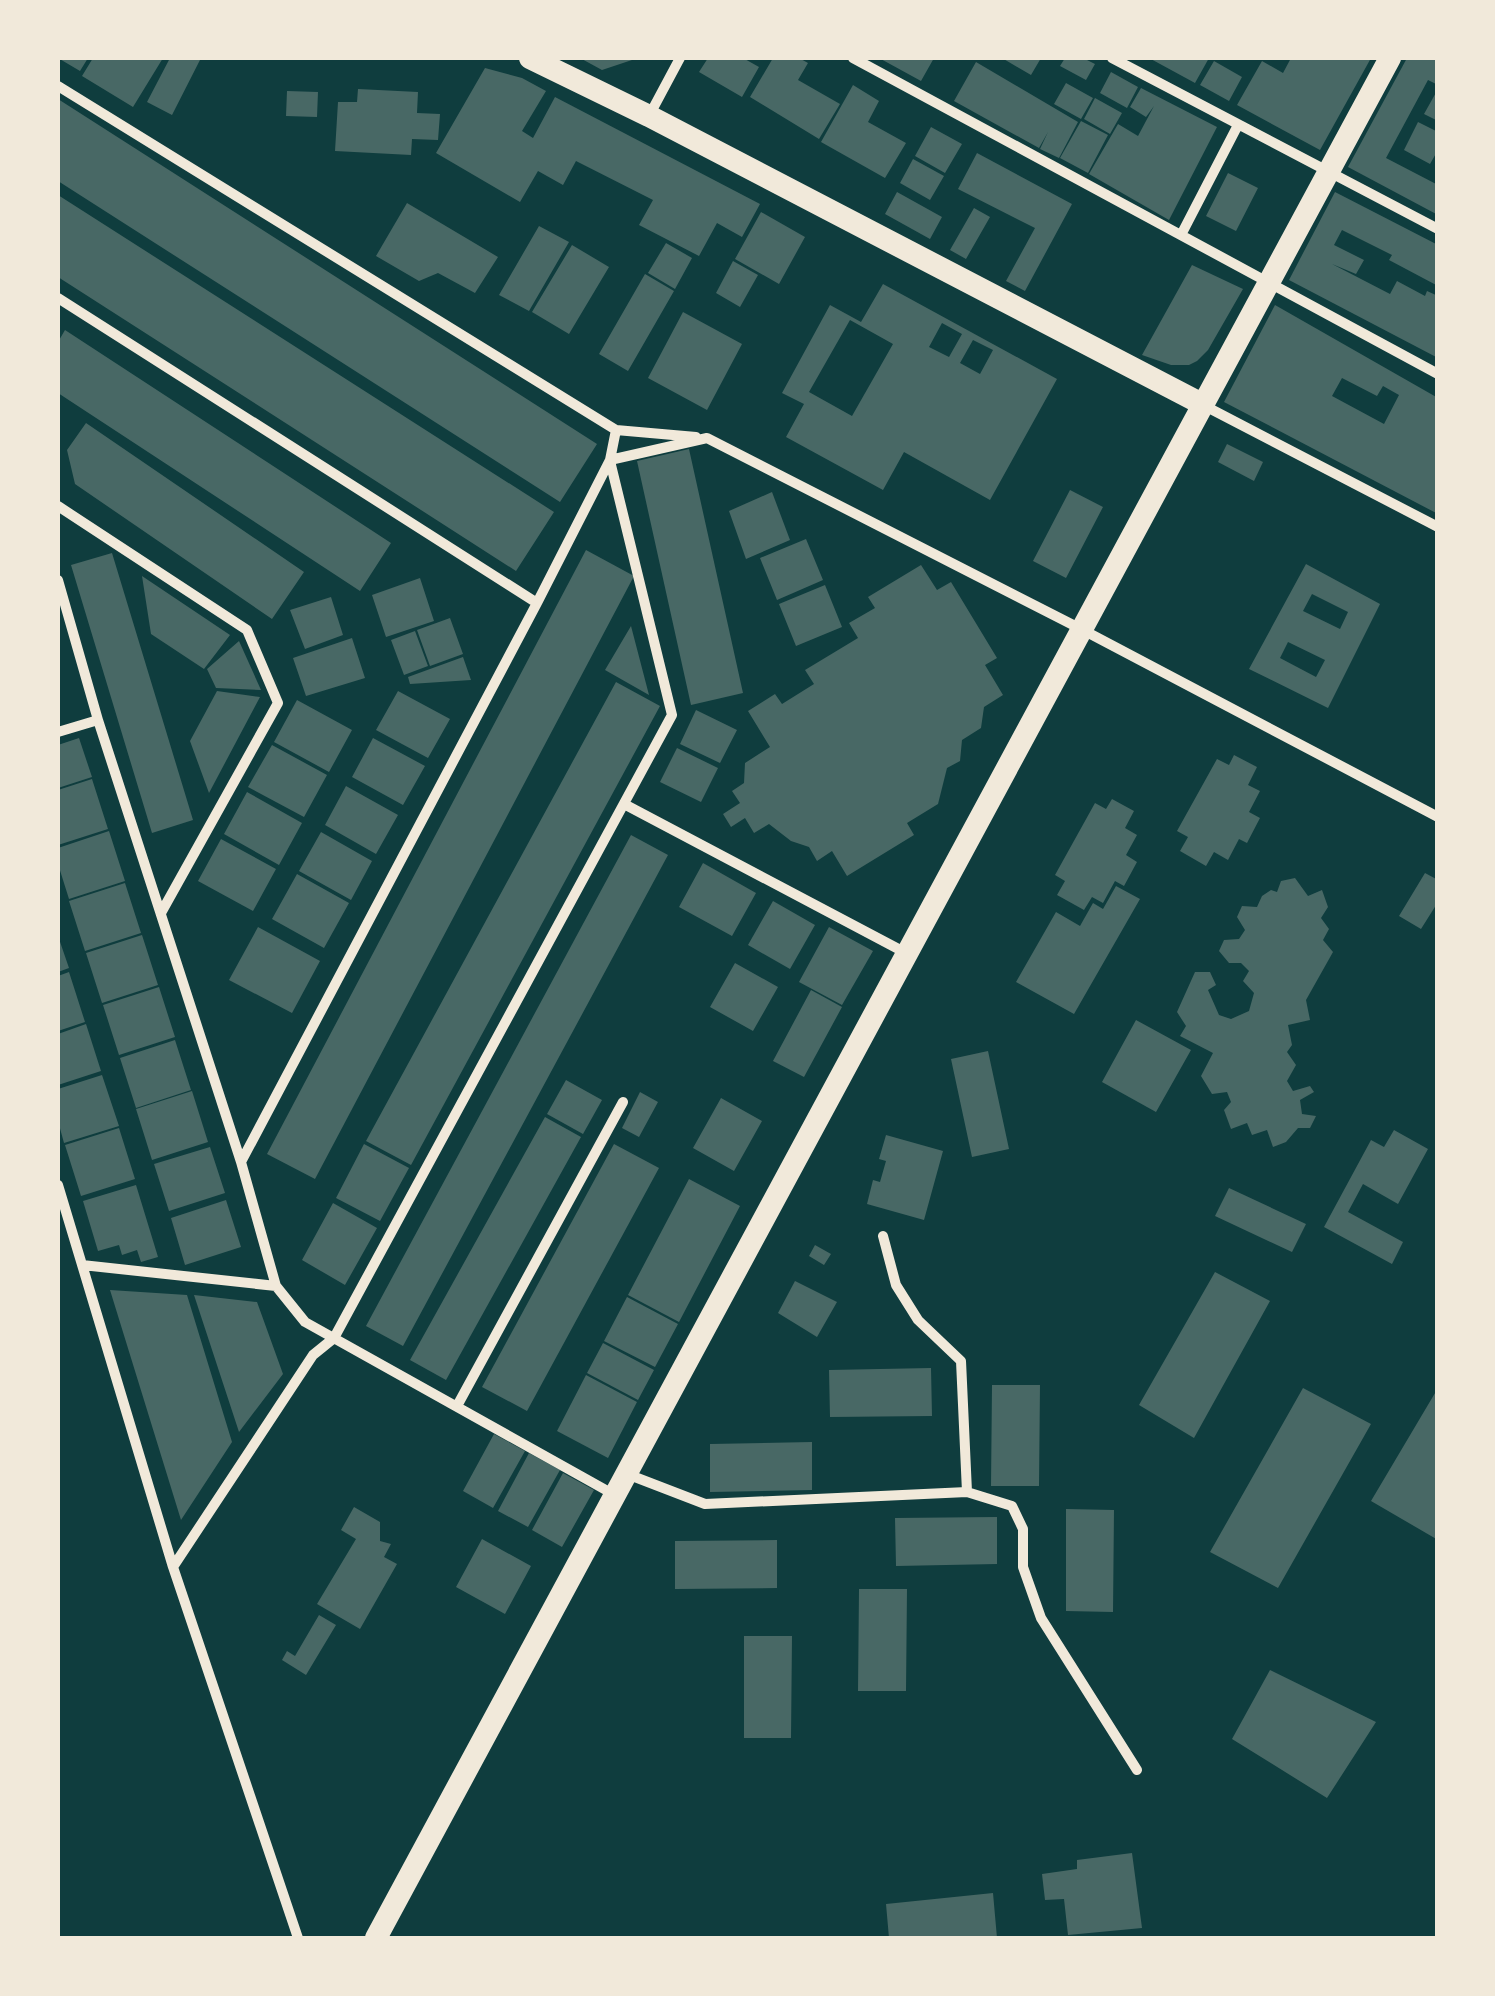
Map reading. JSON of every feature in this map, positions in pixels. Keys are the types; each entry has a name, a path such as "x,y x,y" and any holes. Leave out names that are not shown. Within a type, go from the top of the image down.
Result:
{"main road":[{"path":"530,58 1202,404"},
{"path":"376,1938 1390,58"}],"street":[{"path":"649,116 680,58"},
{"path":"852,58 1438,374"},
{"path":"1112,58 1438,229"},
{"path":"58,86 616,430 707,438 1438,817"},
{"path":"1180,235 1238,125"},
{"path":"58,298 538,603"},
{"path":"1202,404 1438,527"},
{"path":"241,1162 538,603 610,460 616,430"},
{"path":"610,460 707,438"},
{"path":"173,1568 313,1355 334,1338 672,715 610,460"},
{"path":"58,506 247,630 278,704 161,914"},
{"path":"58,580 98,720 241,1162 276,1286 304,1322 614,1495"},
{"path":"58,732 98,720"},
{"path":"624,804 906,953"},
{"path":"457,1406 623,1102"},
{"path":"58,1186 173,1568 298,1938"},
{"path":"884,1236 896,1285 918,1320 961,1360 967,1492"},
{"path":"82,1265 276,1286"},
{"path":"626,1474 705,1504 967,1492 1012,1506 1023,1529 1023,1567 1041,1618 1137,1770"}],"building":[{"path":"58,58 88,58 80,71"},
{"path":"93,58 163,58 133,107 82,76"},
{"path":"170,58 201,58 172,115 147,102"},
{"path":"580,58 638,58 602,70"},
{"path":"708,58 743,58 759,67 742,97 699,72"},
{"path":"773,58 799,58 808,63 798,80 840,104 819,139 750,97"},
{"path":"879,58 934,58 921,81"},
{"path":"1002,58 1041,58 1031,75"},
{"path":"1065,58 1083,58 1095,64 1086,80 1060,66"},
{"path":"1149,58 1209,58 1195,83"},
{"path":"1291,58 1371,58 1320,150 1237,105 1262,61 1283,73"},
{"path":"1407,58 1438,58 1438,85 1428,80 1386,158 1438,185 1438,215 1348,167"},
{"path":"1214,61 1242,77 1229,101 1200,85"},
{"path":"976,62 1078,122 1059,158 1040,149 1048,132 1039,148 954,101"},
{"path":"485,68 522,78 546,91 522,131 533,138 555,97 760,204 742,237 717,223 699,256 639,225 653,200 576,161 563,185 538,171 520,202 436,153"},
{"path":"1111,72 1138,87 1127,108 1100,93"},
{"path":"1066,83 1093,98 1081,119 1054,104"},
{"path":"853,85 879,101 868,122 906,143 885,178 821,142"},
{"path":"1141,88 1217,127 1169,220 1089,174 1118,124 1138,136 1154,106 1146,117 1130,107"},
{"path":"358,89 418,92 417,113 440,114 438,140 412,139 411,155 335,151 338,102 357,102"},
{"path":"1438,89 1438,121 1424,114"},
{"path":"287,91 318,92 317,117 286,116"},
{"path":"1095,98 1122,113 1110,134 1084,119"},
{"path":"58,99 597,444 560,502 58,181"},
{"path":"1081,121 1108,135 1088,173 1060,158"},
{"path":"1418,122 1438,132 1438,150 1430,164 1404,150"},
{"path":"931,127 962,144 945,173 915,156"},
{"path":"977,153 1072,204 1025,291 1006,281 1035,228 958,189"},
{"path":"913,159 944,176 930,200 900,183"},
{"path":"1228,173 1258,188 1236,231 1206,216"},
{"path":"897,192 942,217 930,239 885,214"},
{"path":"1335,192 1438,245 1438,286 1389,260 1392,255 1342,230 1334,245 1364,260 1356,274 1332,264 1390,294 1397,281 1425,296 1427,291 1438,296 1438,358 1289,280"},
{"path":"58,195 554,512 516,571 58,277"},
{"path":"407,203 498,257 475,293 438,273 419,281 376,256"},
{"path":"974,208 990,217 966,259 950,250"},
{"path":"761,212 805,237 779,284 735,259"},
{"path":"539,226 569,242 529,311 499,295"},
{"path":"666,243 692,258 675,289 648,273"},
{"path":"572,245 609,267 569,334 532,312"},
{"path":"733,261 758,275 740,307 716,293"},
{"path":"1192,265 1243,289 1208,350 1197,361 1171,365 1142,355"},
{"path":"645,274 674,291 628,371 599,354"},
{"path":"883,284 1057,379 990,500 904,452 883,490 786,437 804,404 782,393 830,305 861,322","holes":["850,320 893,344 852,416 809,392","942,323 962,334 949,357 929,347","973,340 993,350 980,374 960,363"]},
{"path":"1275,305 1438,398 1438,514 1224,402","holes":["1342,378 1377,396 1383,386 1399,395 1384,424 1332,396"]},
{"path":"683,312 742,344 707,410 648,378"},
{"path":"65,330 391,543 360,591 58,393 58,342"},
{"path":"86,423 304,572 272,619 75,484 67,450"},
{"path":"1227,444 1263,462 1254,481 1218,462"},
{"path":"689,449 743,693 691,705 637,461"},
{"path":"1070,490 1103,507 1066,578 1033,561"},
{"path":"772,492 790,540 746,559 729,511"},
{"path":"806,539 823,580 777,600 760,558"},
{"path":"586,550 634,576 315,1179 267,1154"},
{"path":"112,553 193,820 152,833 71,565"},
{"path":"1306,564 1380,604 1328,708 1249,669","holes":["1312,594 1348,612 1340,629 1303,611","1288,642 1325,660 1316,677 1280,658"]},
{"path":"921,565 937,590 951,582 997,658 985,665 1003,695 984,707 981,728 962,740 960,761 947,768 938,804 907,823 914,835 847,876 832,851 817,861 809,847 791,841 769,824 754,833 745,818 731,827 723,814 740,803 732,791 744,783 745,763 770,747 748,711 775,694 782,704 814,684 805,670 858,638 849,623 875,608 868,597"},
{"path":"142,576 230,635 204,669 151,634"},
{"path":"420,578 434,621 386,637 372,595"},
{"path":"825,585 842,627 796,646 779,604"},
{"path":"331,597 343,635 305,649 290,610"},
{"path":"450,618 463,654 430,666 417,630"},
{"path":"631,626 649,695 605,670"},
{"path":"415,631 428,666 404,675 391,640"},
{"path":"352,638 365,678 306,696 293,658"},
{"path":"239,641 261,690 216,688 207,669"},
{"path":"463,657 471,680 410,684 408,677"},
{"path":"616,682 660,706 411,1165 366,1141"},
{"path":"217,691 260,697 209,793 190,741"},
{"path":"398,691 450,719 428,758 376,730"},
{"path":"297,700 352,730 329,772 274,742"},
{"path":"696,710 737,730 720,763 680,744"},
{"path":"79,738 92,777 58,788 58,745"},
{"path":"373,738 425,766 403,805 352,777"},
{"path":"272,745 327,775 304,817 248,787"},
{"path":"677,748 718,768 701,802 660,782"},
{"path":"1234,755 1257,767 1248,785 1260,791 1249,812 1260,818 1247,843 1239,839 1228,860 1214,852 1206,866 1180,851 1188,837 1177,831 1217,759 1229,765"},
{"path":"92,779 108,829 58,845 58,790"},
{"path":"346,786 398,815 376,854 325,825"},
{"path":"247,792 302,823 279,865 224,834"},
{"path":"1112,799 1134,811 1125,828 1137,835 1126,855 1137,862 1124,886 1115,881 1103,903 1092,897 1084,910 1057,895 1065,881 1055,875 1095,803 1106,809"},
{"path":"109,831 125,881 69,899 58,864 58,848"},
{"path":"321,832 372,861 351,900 299,871"},
{"path":"631,835 668,855 403,1346 366,1326"},
{"path":"221,839 276,869 253,911 198,881"},
{"path":"703,863 756,893 732,936 679,907"},
{"path":"1425,873 1438,880 1438,902 1421,929 1399,916"},
{"path":"297,874 349,903 324,948 272,919"},
{"path":"1295,878 1308,896 1322,890 1328,907 1321,918 1329,929 1323,940 1333,952 1306,1000 1310,1020 1288,1025 1292,1045 1287,1052 1296,1065 1287,1081 1293,1091 1310,1086 1314,1092 1300,1100 1302,1114 1316,1116 1310,1128 1298,1128 1286,1142 1273,1147 1267,1130 1252,1135 1247,1123 1231,1129 1224,1110 1231,1102 1227,1092 1212,1094 1201,1076 1213,1053 1180,1036 1186,1026 1177,1012 1195,972 1210,972 1216,985 1208,990 1219,1015 1231,1019 1249,1011 1254,993 1243,981 1249,971 1241,963 1229,963 1219,951 1224,940 1239,939 1245,930 1237,917 1242,906 1257,907 1262,896 1271,890 1277,892 1281,881"},
{"path":"125,883 141,933 85,951 69,901"},
{"path":"1116,886 1140,899 1074,1014 1016,982 1056,912 1080,926 1093,903 1103,909"},
{"path":"773,901 815,925 790,969 748,945"},
{"path":"258,927 320,961 292,1013 229,980"},
{"path":"829,927 873,951 842,1005 799,982"},
{"path":"142,935 158,985 102,1003 86,953"},
{"path":"58,936 69,968 58,972"},
{"path":"735,963 778,987 753,1031 710,1007"},
{"path":"69,972 85,1022 58,1031 58,976"},
{"path":"159,987 175,1037 119,1055 103,1005"},
{"path":"811,990 842,1007 804,1077 773,1061"},
{"path":"1136,1020 1191,1050 1156,1112 1102,1082"},
{"path":"86,1024 101,1071 58,1085 58,1034"},
{"path":"175,1040 191,1090 136,1108 120,1058"},
{"path":"988,1051 1009,1149 972,1157 951,1059"},
{"path":"102,1075 119,1126 64,1143 58,1121 58,1089"},
{"path":"566,1080 602,1100 583,1134 547,1114"},
{"path":"192,1091 208,1142 152,1160 136,1109"},
{"path":"640,1092 658,1102 639,1137 622,1128"},
{"path":"721,1098 762,1121 734,1171 693,1148"},
{"path":"545,1117 581,1137 446,1380 410,1360"},
{"path":"119,1128 135,1179 81,1196 65,1145"},
{"path":"1394,1130 1428,1149 1398,1204 1363,1184 1348,1212 1403,1242 1392,1264 1324,1227 1371,1140 1384,1147"},
{"path":"886,1135 943,1151 924,1220 867,1204 873,1180 880,1182 886,1161 879,1159"},
{"path":"364,1144 409,1168 380,1221 336,1198"},
{"path":"614,1144 659,1168 527,1411 482,1387"},
{"path":"210,1147 225,1193 169,1211 154,1164"},
{"path":"689,1179 740,1206 679,1322 628,1295"},
{"path":"136,1185 158,1257 141,1262 137,1250 122,1255 119,1245 98,1251 83,1201"},
{"path":"1229,1188 1306,1224 1292,1252 1215,1216"},
{"path":"226,1200 241,1247 185,1265 171,1218"},
{"path":"333,1203 377,1228 345,1285 302,1260"},
{"path":"815,1245 831,1254 824,1265 809,1256"},
{"path":"1215,1272 1270,1301 1194,1438 1139,1405"},
{"path":"795,1281 837,1302 817,1337 778,1313"},
{"path":"110,1290 187,1295 232,1442 181,1520"},
{"path":"194,1295 257,1302 283,1374 239,1432"},
{"path":"627,1297 678,1324 655,1367 604,1341"},
{"path":"603,1343 654,1370 638,1400 587,1373"},
{"path":"931,1368 932,1416 830,1417 829,1370"},
{"path":"586,1375 637,1402 608,1458 557,1431"},
{"path":"992,1385 1040,1385 1039,1486 991,1486"},
{"path":"1303,1388 1371,1424 1278,1588 1210,1552"},
{"path":"1438,1388 1438,1540 1371,1501"},
{"path":"494,1434 525,1451 493,1508 463,1491"},
{"path":"812,1442 812,1490 710,1492 710,1444"},
{"path":"529,1453 560,1470 528,1527 498,1511"},
{"path":"563,1473 594,1490 562,1547 532,1530"},
{"path":"354,1507 380,1522 380,1541 391,1544 384,1557 397,1564 360,1629 317,1604 356,1539 341,1530"},
{"path":"1066,1509 1114,1510 1113,1612 1066,1611"},
{"path":"997,1517 997,1564 896,1566 895,1518"},
{"path":"482,1539 531,1566 505,1614 456,1587"},
{"path":"777,1540 777,1588 675,1589 675,1541"},
{"path":"859,1589 907,1589 906,1691 858,1691"},
{"path":"319,1615 336,1625 306,1675 282,1660 287,1651 295,1656"},
{"path":"744,1636 792,1636 791,1738 744,1738"},
{"path":"1270,1670 1376,1722 1327,1798 1232,1739"},
{"path":"1132,1853 1142,1928 1068,1935 1064,1899 1045,1900 1042,1874 1077,1869 1077,1860"},
{"path":"993,1893 997,1938 889,1938 886,1904"}]}
